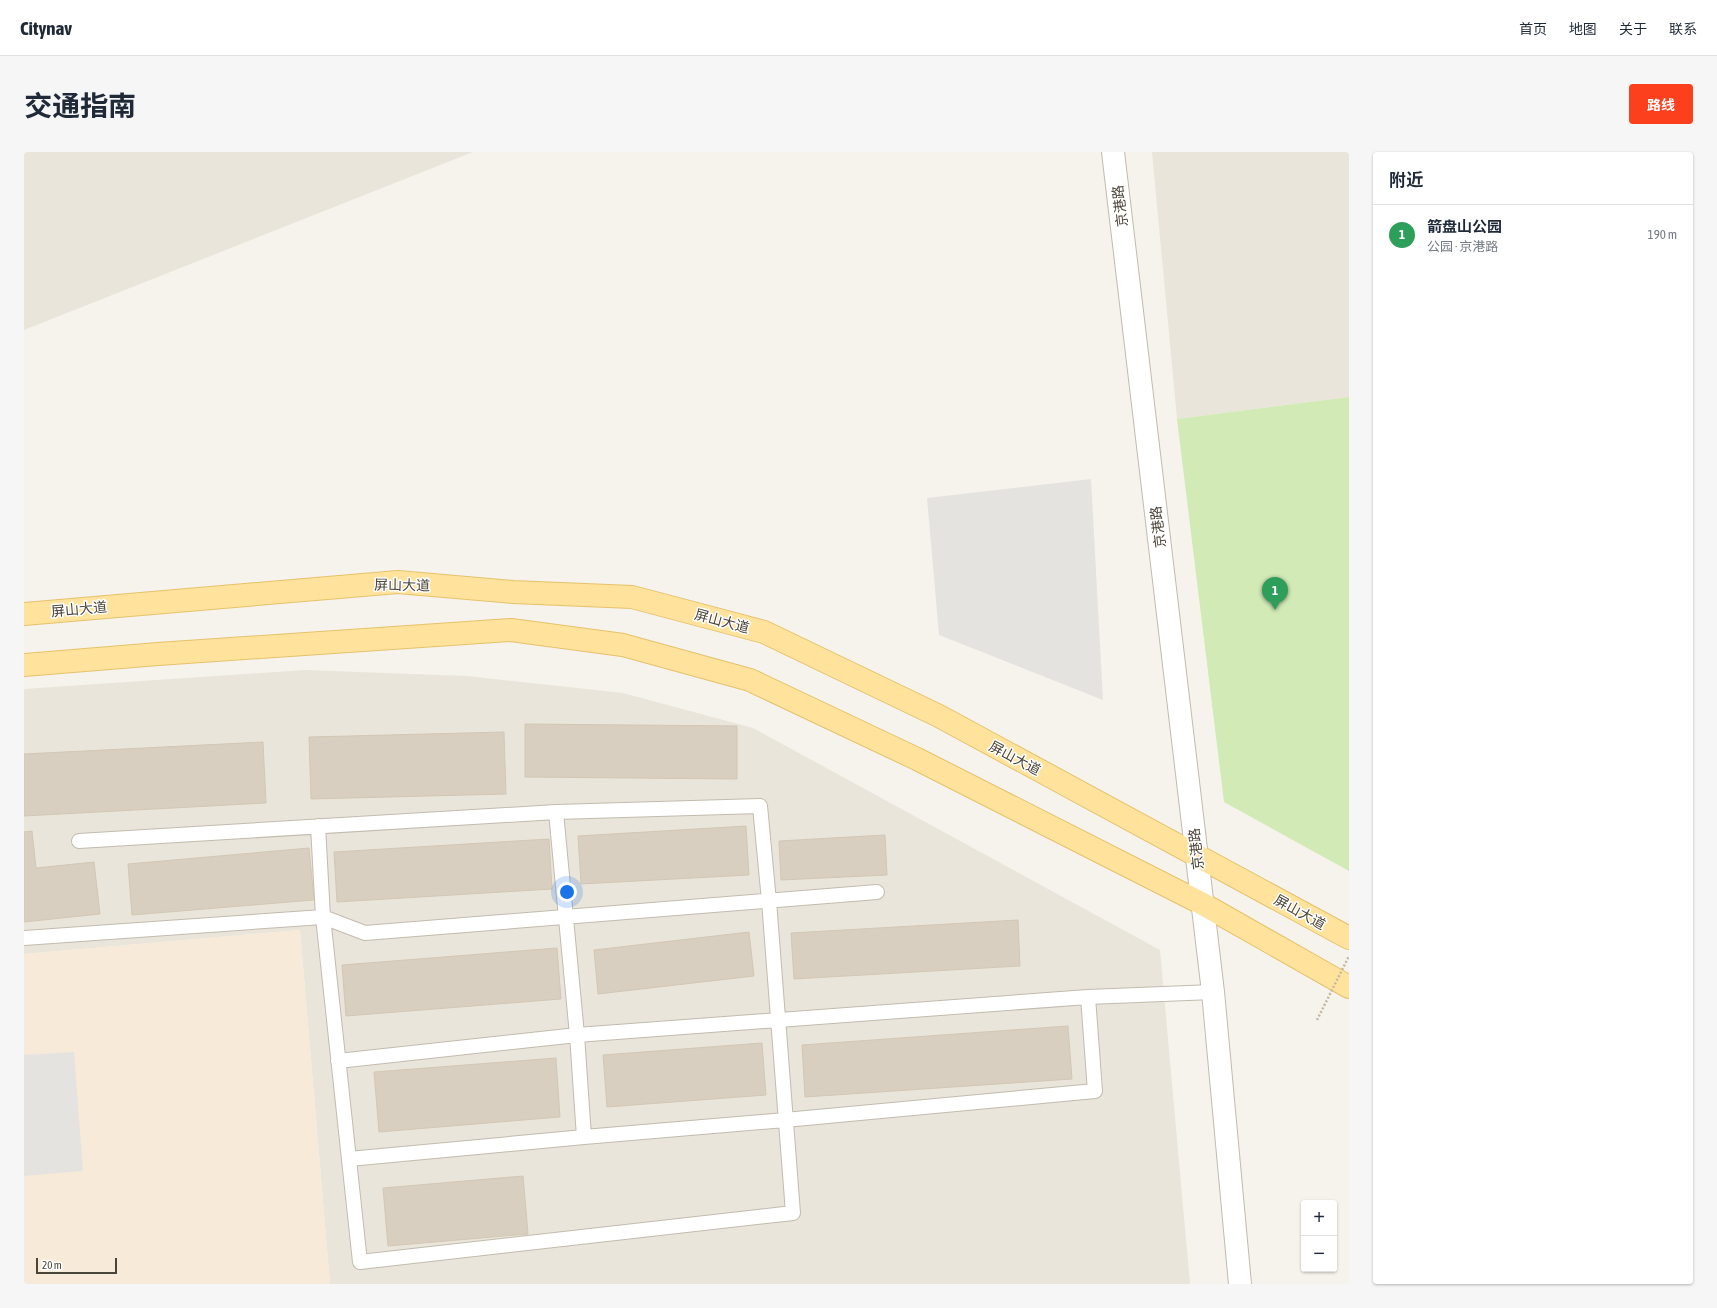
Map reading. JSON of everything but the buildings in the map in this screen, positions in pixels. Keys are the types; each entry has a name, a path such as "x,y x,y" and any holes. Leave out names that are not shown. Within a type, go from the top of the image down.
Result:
{"main road":[{"name":"屏山大道","path":"24,614 398,582 513,592 632,597 764,632 939,716 1349,938"},
{"path":"24,665 166,653 511,630 623,645 750,680 917,759 1202,903 1349,986"}],"street":[{"name":"京港路","path":"1113,152 1197,856 1212,992 1240,1284"}],"lane":[{"path":"79,841 318,826 556,812 760,806 769,900 793,1213 360,1262 323,917 318,826"},
{"path":"556,812 567,917 584,1136"},
{"path":"24,938 323,917 365,933 877,892"},
{"path":"338,1061 577,1035 1088,997 1212,992"},
{"path":"349,1159 584,1136 785,1120 1095,1091 1088,997"}],"path":[{"path":"1317,1020 1349,956"}],"shaded area":[{"path":"24,152 473,152 24,330"},
{"path":"1152,152 1349,152 1349,397 1177,419"},
{"path":"1091,479 1103,700 939,635 927,498"},
{"path":"305,670 467,676 623,693 753,728 1160,950 1190,1284 330,1284 300,930 24,954 24,689"},
{"path":"300,930 330,1284 24,1284 24,954"},
{"path":"74,1052 83,1171 24,1176 24,1055"}],"green space":[{"path":"1349,397 1349,871 1224,802 1177,419"}],"place":[{"name":"箭盘山公园","path":"1275,610"}]}
